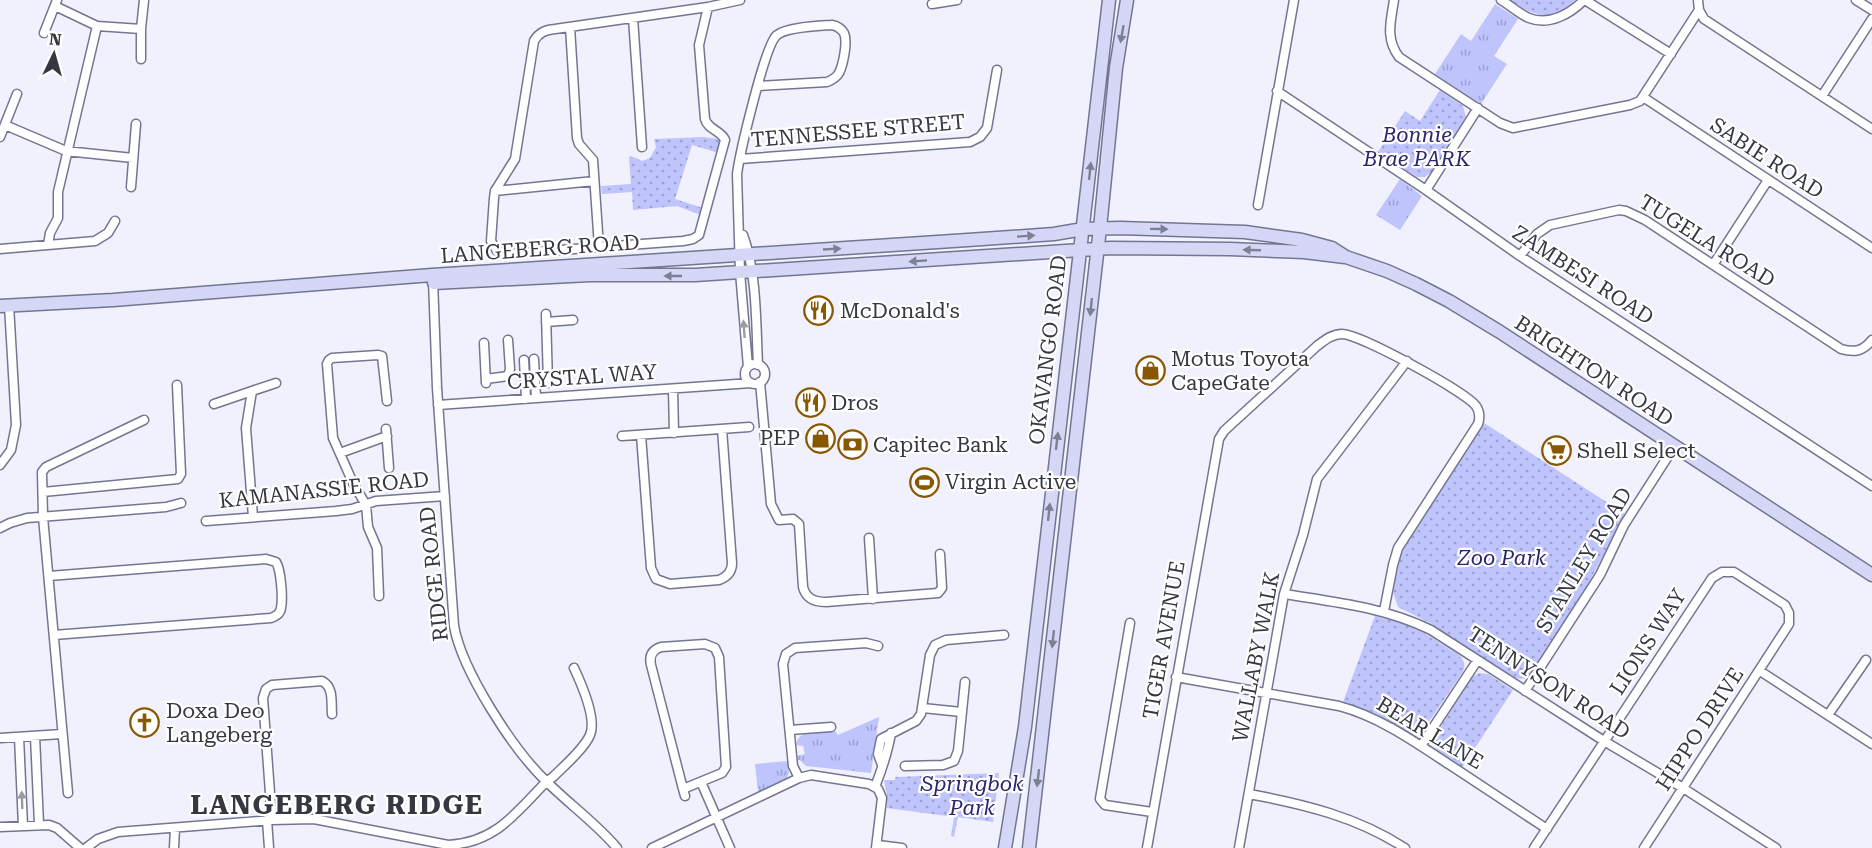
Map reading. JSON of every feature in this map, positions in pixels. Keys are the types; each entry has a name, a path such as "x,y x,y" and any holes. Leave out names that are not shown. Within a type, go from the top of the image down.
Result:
{"main road":[{"name":"OKAVANGO ROAD","path":"1005,848 1025,727 1109,0"},
{"name":"OKAVANGO ROAD","path":"1029,848 1098,249 1116,68 1127,0"},
{"name":"BRIGHTON ROAD","path":"1083,229 1245,232 1302,240 1332,248 1346,257"},
{"name":"LANGEBERG ROAD","path":"4,310 272,293 745,254 1054,234 1083,229"},
{"name":"BRIGHTON ROAD","path":"1080,249 1230,249 1304,252 1346,257 1387,271 1449,301 1500,332 1872,575"},
{"name":"LANGEBERG ROAD","path":"433,279 590,274 674,276 1080,249"}],"street":[{"path":"141,59 144,0"},
{"path":"932,4 957,0"},
{"path":"1258,205 1294,0"},
{"path":"1394,0 1389,33 1390,42 1399,57 1507,127 1517,128 1640,101 1699,10"},
{"path":"1501,0 1537,20 1562,16 1574,10 1584,0 1671,54"},
{"path":"1698,0 1699,10 1704,19 1872,129"},
{"path":"1856,0 1872,10"},
{"path":"708,7 699,45 705,119 709,126 725,140 700,233 693,239 683,241 501,253 491,242 495,191 515,159 536,38 542,32 734,1"},
{"path":"44,33 56,3 97,26 141,29"},
{"path":"633,18 642,147"},
{"path":"1822,96 1872,19"},
{"path":"759,86 833,80 840,70 845,41 844,33 832,25 786,31 778,34 770,44 759,86 740,159 738,174 738,223 745,254 752,378 762,395 771,504 779,520 793,519 799,524 803,591 810,599 817,602 938,593 942,588 940,554"},
{"path":"48,245 50,233 58,218 57,197 66,151 97,26"},
{"path":"570,27 577,138 579,144 593,160 598,247"},
{"name":"TENNESSEE STREET","path":"740,159 975,140 987,128 998,70"},
{"name":"ZAMBESI ROAD","path":"1277,91 1520,256 1872,486"},
{"path":"0,137 17,94"},
{"name":"SABIE ROAD","path":"1643,97 1872,248"},
{"path":"1426,190 1478,108"},
{"path":"131,187 136,124"},
{"path":"5,125 66,151 133,158"},
{"path":"1713,265 1768,180"},
{"path":"495,191 594,181"},
{"name":"TUGELA ROAD","path":"1520,256 1537,234 1550,225 1626,210 1645,220 1841,349 1860,351 1872,340"},
{"path":"0,249 95,241 108,233 115,221"},
{"path":"745,271 754,290 758,365 764,373 752,378"},
{"name":"RIDGE ROAD","path":"433,279 438,405 454,626 460,649 470,671 522,755 546,782 617,848"},
{"path":"0,465 11,450 16,411 4,310"},
{"path":"548,383 546,318 573,320"},
{"name":"TIGER AVENUE","path":"1147,848 1219,439 1224,431 1328,337 1342,334 1353,336 1407,361"},
{"path":"484,343 486,381 508,376 510,362 508,339"},
{"path":"379,596 377,548 368,527 366,505 353,483 333,438 328,360 355,356 382,356 387,401"},
{"path":"510,362 547,357"},
{"path":"534,359 536,399"},
{"path":"524,360 526,399"},
{"path":"1384,611 1392,565 1398,548 1479,419 1478,410 1472,402 1407,361"},
{"name":"WALLABY WALK","path":"1239,848 1284,594 1303,536 1317,478 1407,361"},
{"name":"CRYSTAL WAY","path":"438,405 729,384 752,378 752,364 758,365"},
{"path":"214,404 276,382"},
{"path":"525,382 535,382"},
{"path":"43,492 178,479 182,474 177,385"},
{"path":"673,389 675,433"},
{"path":"252,391 246,428 253,518"},
{"path":"68,793 44,517 43,469 144,420"},
{"path":"622,436 749,428"},
{"path":"641,435 651,568 656,579 670,584 719,580 725,578 731,570 722,429"},
{"path":"340,453 386,433 389,468"},
{"name":"STANLEY ROAD","path":"1525,691 1600,575 1624,525 1674,447"},
{"name":"KAMANASSIE ROAD","path":"206,521 336,511 393,499 445,496"},
{"path":"0,528 18,520 166,507 181,503"},
{"path":"869,538 873,599"},
{"path":"49,576 266,559 276,562 279,569 282,607 278,615 271,618 54,635"},
{"name":"LIONS WAY","path":"1534,848 1712,578 1725,571 1734,572 1779,600 1789,613 1787,630"},
{"name":"TENNYSON ROAD","path":"1284,594 1384,611 1407,618 1431,630 1776,848"},
{"path":"1130,623 1100,799 1101,803 1106,805 1152,812"},
{"name":"HIPPO DRIVE","path":"1644,848 1787,630"},
{"path":"877,788 891,733 916,721 923,708 930,655 935,645 946,640 1004,635"},
{"path":"799,778 793,766 784,657 795,648 866,643 878,646"},
{"path":"705,644 713,646 718,653 727,762 722,773 701,782 684,793 651,665 652,652 661,647 705,644"},
{"path":"1828,715 1866,660"},
{"path":"1420,746 1477,661"},
{"path":"86,848 98,839 111,834 269,820 319,819 447,846 473,841 491,834 506,823 585,743 591,732 591,720 582,685 574,668"},
{"path":"1760,671 1872,744"},
{"name":"BEAR LANE","path":"1176,677 1359,711 1420,746 1547,829"},
{"path":"269,848 264,692 272,685 322,681 327,684 330,691 332,714"},
{"path":"905,766 943,765 954,761 965,682"},
{"path":"923,708 961,712"},
{"path":"790,730 831,727"},
{"path":"0,738 62,734"},
{"path":"35,736 39,824"},
{"path":"19,737 23,826"},
{"path":"652,848 799,778 814,776 869,784 877,788 882,798 877,846 902,848"},
{"path":"701,782 730,848"},
{"path":"1249,794 1299,803 1343,817 1381,832 1406,848"},
{"path":"0,827 39,824 57,828 80,848"},
{"path":"174,848 175,828"}],"green space":[{"path":"1509,0 1575,0 1559,13 1543,15 1526,10"},
{"path":"1495,4 1518,19 1494,56 1507,64 1481,104 1435,74 1461,34 1471,41"},
{"name":"Bonnie Brae PARK","path":"1440,90 1463,106 1466,117 1431,173 1424,177 1417,177 1378,152 1405,111 1420,121"},
{"path":"703,137 719,139 719,143 722,144 719,153 692,145 675,199 703,208 701,215 677,206 633,210 632,192 602,194 601,186 631,184 629,157 642,161 650,158 656,147 654,139"},
{"path":"1400,179 1422,196 1400,230 1376,215"},
{"name":"Zoo Park","path":"1484,423 1625,514 1585,590 1529,675 1524,679 1514,678 1430,623 1398,607 1393,592 1401,553"},
{"path":"1375,616 1413,626 1459,655 1464,662 1462,673 1422,732 1409,733 1377,714 1343,702"},
{"path":"1479,673 1488,674 1513,690 1462,768 1440,753 1433,739 1471,678"},
{"path":"879,717 871,773 806,766 797,760 797,756 805,754 803,746 796,745 801,736 806,733 835,731 838,735"},
{"path":"788,761 787,778 758,792 755,764"},
{"name":"Springbok Park","path":"999,773 993,822 958,817 954,837 951,836 954,817 887,808 884,780 895,780 895,777"}],"place":[{"name":"McDonald's","path":"819,311"},
{"name":"Motus Toyota CapeGate","path":"1150,371"},
{"name":"Dros","path":"810,403"},
{"name":"PEP","path":"821,438"},
{"name":"Capitec Bank","path":"852,445"},
{"name":"Shell Select","path":"1556,451"},
{"name":"Virgin Active","path":"924,482"},
{"name":"Doxa Deo Langeberg","path":"145,723"}],"district":[{"name":"LANGEBERG RIDGE","path":"337,805"}]}
